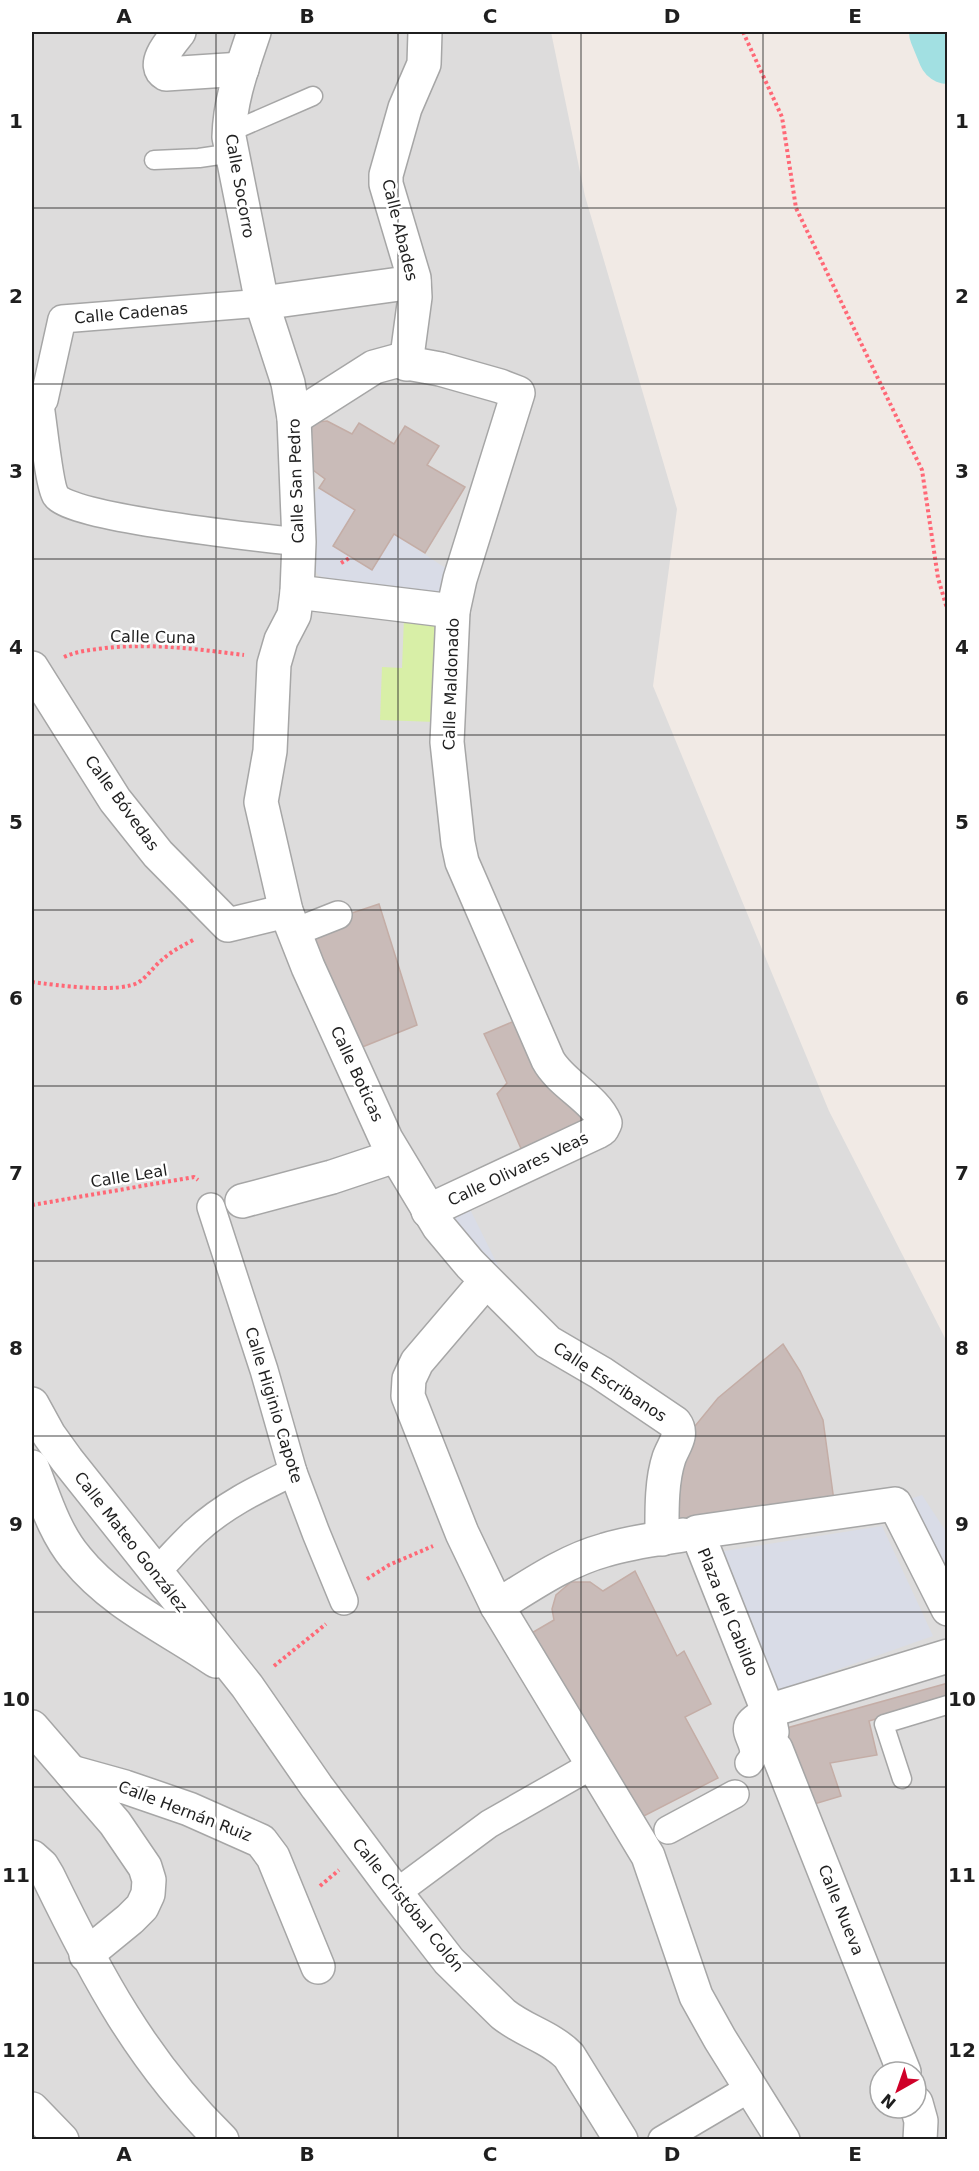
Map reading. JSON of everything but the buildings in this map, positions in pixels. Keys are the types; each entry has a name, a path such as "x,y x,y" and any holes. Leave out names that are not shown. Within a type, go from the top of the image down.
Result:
{"street":[{"path":"179,32 162,57 160,67 162,72 166,74 242,69"},
{"name":"Calle Socorro","path":"254,32 229,119 231,143 262,303"},
{"name":"Calle Abades","path":"406,364 415,297 414,282 409,257 386,184 386,176 405,108 424,64 425,32"},
{"path":"262,303 414,282"},
{"name":"Calle Cadenas","path":"36,406 44,400 62,319 262,303"},
{"name":"Calle San Pedro","path":"262,303 288,383 294,418 298,542 297,592 294,615 275,658"},
{"path":"294,418 374,367 396,361 406,364"},
{"name":"Calle Maldonado","path":"406,364 441,369 518,393 460,579 453,611 447,742 458,843 462,862 548,1060 558,1074 599,1112 605,1123"},
{"path":"36,406 53,492 62,503 144,522 220,534 298,542"},
{"path":"297,592 453,611"},
{"name":"Calle Boticas","path":"275,658 269,761 261,802 290,922 340,1039 395,1156 428,1211"},
{"name":"Calle Bóvedas","path":"33,670 115,800 158,854 228,925"},
{"path":"228,925 290,922 338,915"},
{"name":"Calle Olivares Veas","path":"428,1211 597,1132 605,1123"},
{"path":"242,1201 332,1177 395,1156"},
{"name":"Calle Higinio Capote","path":"211,1207 264,1370 293,1472 315,1533 344,1601"},
{"name":"Calle Escribanos","path":"428,1211 450,1242 486,1281 549,1342 601,1372 675,1423 679,1429 679,1435 666,1469 662,1539"},
{"path":"486,1281 417,1362 409,1379 408,1396 462,1533 497,1606 648,1856 696,1996 783,2139"},
{"name":"Calle Mateo González","path":"32,1404 49,1436 67,1460 237,1676"},
{"path":"32,1467 56,1526 76,1558 88,1571 135,1611 237,1676"},
{"path":"156,1572 209,1520 247,1494 293,1472"},
{"name":"Plaza del Cabildo","path":"766,1738 697,1532 895,1504 948,1609"},
{"path":"497,1606 576,1560 626,1544 697,1532"},
{"path":"766,1738 945,1664"},
{"name":"Calle Cristóbal Colón","path":"237,1676 247,1686 362,1849 449,1961 513,2022 554,2043 569,2056 621,2139"},
{"path":"32,1728 115,1823 145,1867 149,1880 148,1894 142,1907 87,1955"},
{"name":"Calle Nueva","path":"766,1738 899,2060"},
{"path":"396,1893 489,1824 594,1764"},
{"name":"Calle Hernán Ruiz","path":"71,1772 172,1803 261,1841 273,1857 318,1967"},
{"path":"668,1830 735,1794"},
{"path":"32,1857 42,1866 48,1876 115,2006 185,2102 222,2139"},
{"path":"662,2139 750,2088"},
{"path":"32,2109 62,2139"},
{"path":"920,2139 921,2120"}],"lane":[{"path":"154,160 199,158 231,143 313,96"},
{"path":"902,1779 884,1724 947,1705"}],"path":[{"path":"743,32 782,117 796,208 922,470 938,578 948,612"},
{"name":"Calle Cuna","path":"33,670 73,653 113,648 166,646 275,658"},
{"path":"32,982 119,988 130,986 139,982 171,953 209,932 228,925"},
{"name":"Calle Leal","path":"32,1205 195,1177 203,1183 211,1207"},
{"path":"294,1908 362,1849"}],"shaded area":[{"path":"32,32 551,32 585,196 677,509 653,686 829,1111 947,1342 947,2139 32,2140"},
{"path":"319,488 355,510 333,546 394,534 447,569 440,594 333,580 319,576 312,566 311,498"},
{"path":"463,1195 508,1286 439,1227"},
{"path":"922,1495 947,1533 947,1609 895,1504"},
{"path":"882,1526 933,1636 762,1696 705,1554"}],"green space":[{"path":"404,618 440,620 436,722 380,720 382,667 402,668"}],"waterway":[{"path":"939,32 948,54"}]}
